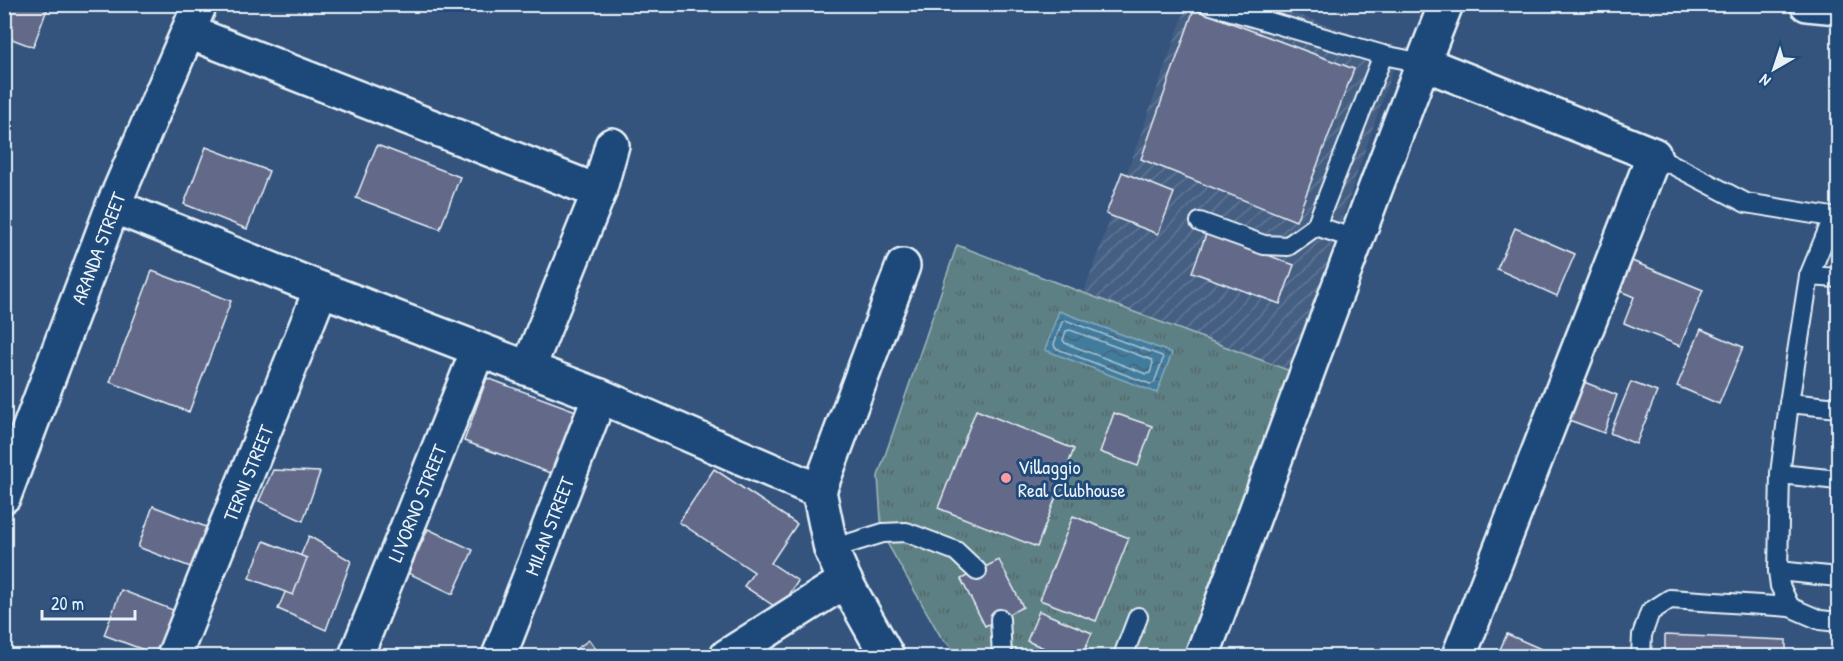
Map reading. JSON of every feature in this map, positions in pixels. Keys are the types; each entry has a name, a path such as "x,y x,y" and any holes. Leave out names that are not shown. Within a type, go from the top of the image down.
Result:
{"street":[{"path":"1202,657 1286,434 1355,239 1446,4"},
{"path":"1807,4 1839,7"},
{"path":"194,18 599,192"},
{"name":"ARANDA STREET","path":"4,496 113,206 194,18"},
{"path":"1423,63 1654,155 1459,657"},
{"path":"528,369 599,192 612,146"},
{"path":"113,206 600,396 819,491"},
{"path":"887,657 845,581 831,549 819,491 903,266"},
{"name":"TERNI STREET","path":"174,657 321,289"},
{"name":"LIVORNO STREET","path":"356,657 478,350"},
{"name":"MILAN STREET","path":"499,657 600,396"},
{"path":"727,657 845,581"}],"lane":[{"path":"1208,4 1383,55 1423,63"},
{"path":"1200,222 1264,245 1288,246 1316,226 1383,55"},
{"path":"1654,155 1746,203 1836,218 1809,276 1780,474 1778,571 1780,586 1790,607"},
{"path":"1316,226 1355,239"},
{"path":"1809,276 1839,278"},
{"path":"1789,403 1839,408"},
{"path":"1780,474 1839,480"},
{"path":"831,549 884,533 906,532 957,551 977,571"},
{"path":"1778,571 1839,577"},
{"path":"1641,657 1642,635 1650,612 1670,599 1790,607 1820,620 1839,622"},
{"path":"1122,657 1138,617"},
{"path":"1000,619 1002,657"}],"shaded area":[{"path":"1187,5 1272,5 1399,51 1290,371 1084,292"}],"green space":[{"path":"957,245 1290,371 1192,656 960,656 941,637 882,534 878,476"}],"water":[{"path":"1059,311 1172,353 1157,393 1045,350"}],"building":[{"path":"4,4 49,4 33,47 4,36"},
{"path":"1194,9 1354,69 1296,221 1141,159"},
{"path":"377,145 460,177 440,229 356,198"},
{"path":"206,147 269,171 247,229 184,204"},
{"path":"1122,172 1174,193 1158,234 1106,214"},
{"path":"1515,228 1575,254 1557,296 1497,269"},
{"path":"1207,232 1294,265 1280,304 1192,272"},
{"path":"1632,261 1703,290 1680,346 1624,323 1634,297 1620,291"},
{"path":"152,271 231,301 189,412 110,382"},
{"path":"1701,329 1743,347 1719,404 1677,386"},
{"path":"487,378 584,414 561,477 464,441"},
{"path":"1584,382 1617,395 1604,433 1569,420"},
{"path":"1631,382 1657,392 1636,444 1610,433"},
{"name":"Villaggio Real Clubhouse","path":"976,410 1074,449 1037,547 938,508"},
{"path":"1114,413 1152,426 1138,466 1100,452"},
{"path":"714,469 797,524 771,563 798,581 780,610 744,586 754,572 679,522"},
{"path":"273,470 320,472 303,521 259,501"},
{"path":"153,506 216,531 201,571 138,547"},
{"path":"1073,516 1129,538 1096,621 1040,600"},
{"path":"428,529 473,550 453,594 408,573"},
{"path":"309,536 351,561 326,630 278,609"},
{"path":"264,541 307,558 293,595 249,578"},
{"path":"999,560 1023,607 985,626 961,579"},
{"path":"121,590 186,615 160,656 104,635"},
{"path":"1039,611 1092,633 1082,656 1041,656 1044,648 1027,641"},
{"path":"1507,634 1557,656 1497,656"},
{"path":"1665,635 1786,640 1786,656 1665,656"},
{"path":"589,640 601,656 566,656"}],"place":[{"name":"Villaggio Real Clubhouse","path":"1006,478"}]}
